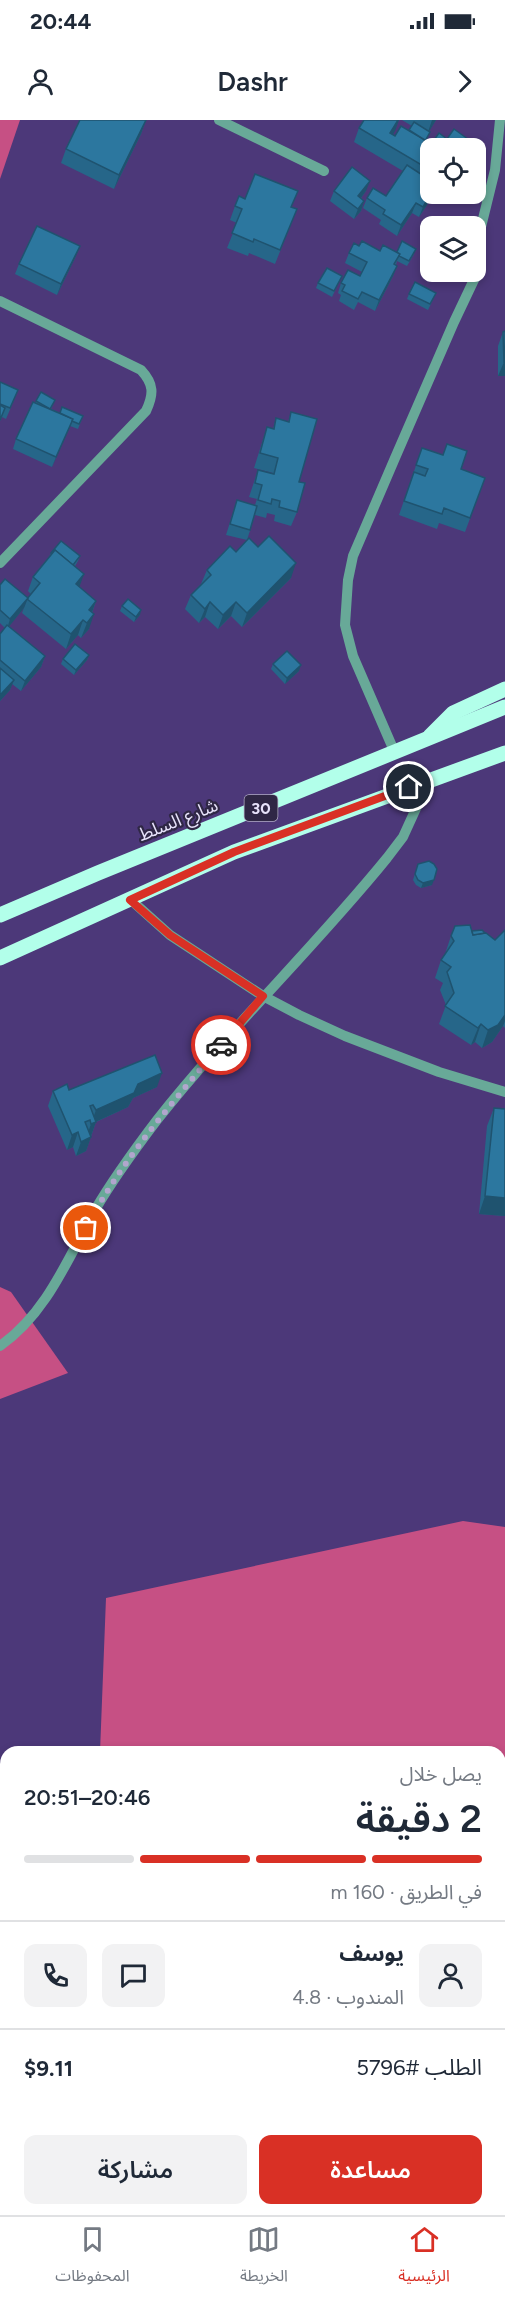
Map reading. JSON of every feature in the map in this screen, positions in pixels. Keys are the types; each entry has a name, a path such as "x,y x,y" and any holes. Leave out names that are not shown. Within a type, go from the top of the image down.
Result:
{"main road":[{"path":"423,742 453,713 505,689"},
{"name":"شارع السلط","path":"0,915 505,707"},
{"name":"30","path":"0,958 234,852 505,753"}],"street":[{"path":"219,120 245,126 324,171"},
{"path":"395,753 353,656 345,625 348,580 353,556 454,322 481,266 480,231 495,170 500,120"},
{"path":"0,301 141,370 149,378 153,387 152,398 146,411 0,563"},
{"path":"0,1346 29,1319 45,1299 62,1274 97,1208 157,1120 403,837 429,780"},
{"path":"130,900 170,935 263,996 345,1036 439,1072 505,1092"}],"shaded area":[{"path":"0,120 20,120 0,179"},
{"path":"0,1287 11,1292 68,1373 0,1399"},
{"path":"463,1521 505,1527 505,1746 100,1746 106,1598"}],"building":[{"path":"80,120 146,120 119,175 66,149"},
{"path":"364,120 398,120 390,133 395,136 401,126 422,138 420,164 359,128"},
{"path":"414,122 430,132 427,138 422,138 409,130"},
{"path":"454,129 466,138 448,138"},
{"path":"439,133 446,138 435,138"},
{"path":"407,165 420,173 420,204 425,204 423,207 416,203 401,225 383,214 385,210 367,198 373,188 386,196"},
{"path":"352,167 370,181 358,196 364,201 358,209 334,191"},
{"path":"255,174 298,191 291,207 297,209 280,250 232,233 242,209 235,206 239,196 245,199"},
{"path":"37,226 80,246 61,284 19,264"},
{"path":"362,241 380,251 383,245 400,254 394,264 397,266 379,300 362,292 358,299 342,291 345,285 341,283 348,270 360,276 367,262 349,253 354,243 359,246"},
{"path":"402,241 416,249 409,261 399,256 397,252"},
{"path":"327,268 342,276 334,291 318,283"},
{"path":"415,282 436,293 430,304 409,294"},
{"path":"505,331 505,362 504,362 503,332"},
{"path":"0,382 18,390 10,408 0,404"},
{"path":"41,392 55,400 50,409 36,401"},
{"path":"33,402 73,419 56,457 16,439"},
{"path":"0,405 5,408 0,420"},
{"path":"62,407 83,416 79,424 60,413"},
{"path":"291,412 317,419 299,482 305,483 297,512 279,507 280,501 272,499 271,504 258,500 262,485 255,483 258,470 274,474 278,458 260,453 267,427 274,429 276,418 289,422"},
{"path":"447,444 467,451 461,469 485,478 470,518 444,508 442,514 404,501 414,472 425,476 428,469 416,465 422,448 443,455"},
{"path":"237,500 257,506 250,530 230,524"},
{"path":"269,536 296,563 247,613 236,602 223,615 210,602 205,609 191,595 211,575 207,570 230,546 236,552 249,538 258,547"},
{"path":"61,541 80,556 73,565 55,550 51,553"},
{"path":"55,550 84,574 76,584 96,601 89,610 94,614 87,623 83,620 71,634 27,599 40,583 33,577"},
{"path":"5,579 28,598 10,619 0,610 0,585"},
{"path":"128,599 141,610 136,617 122,606"},
{"path":"7,625 45,656 25,681 0,660 0,634"},
{"path":"75,644 89,655 76,670 63,659"},
{"path":"287,651 301,665 287,678 273,664"},
{"path":"0,668 14,680 0,695"},
{"path":"429,861 437,869 434,880 423,883 415,874 418,864"},
{"path":"470,925 473,935 486,933 495,940 505,930 505,1015 498,1025 488,1030 481,1024 478,1028 445,1006 454,993 447,972 451,967 441,960 454,941 451,936 455,926"},
{"path":"482,930 485,933 473,935 472,931"},
{"path":"155,1055 162,1073 138,1084 134,1093 96,1110 93,1105 90,1106 96,1122 91,1124 90,1120 85,1122 91,1137 81,1142 78,1132 72,1135 53,1091 67,1084 69,1090"},
{"path":"494,1108 505,1109 505,1198 485,1196"}],"way so far":[{"path":"86,1228 118,1174 157,1120 221,1045"}],"route":[{"path":"221,1045 263,996 170,935 130,900 234,852 409,787"}]}
